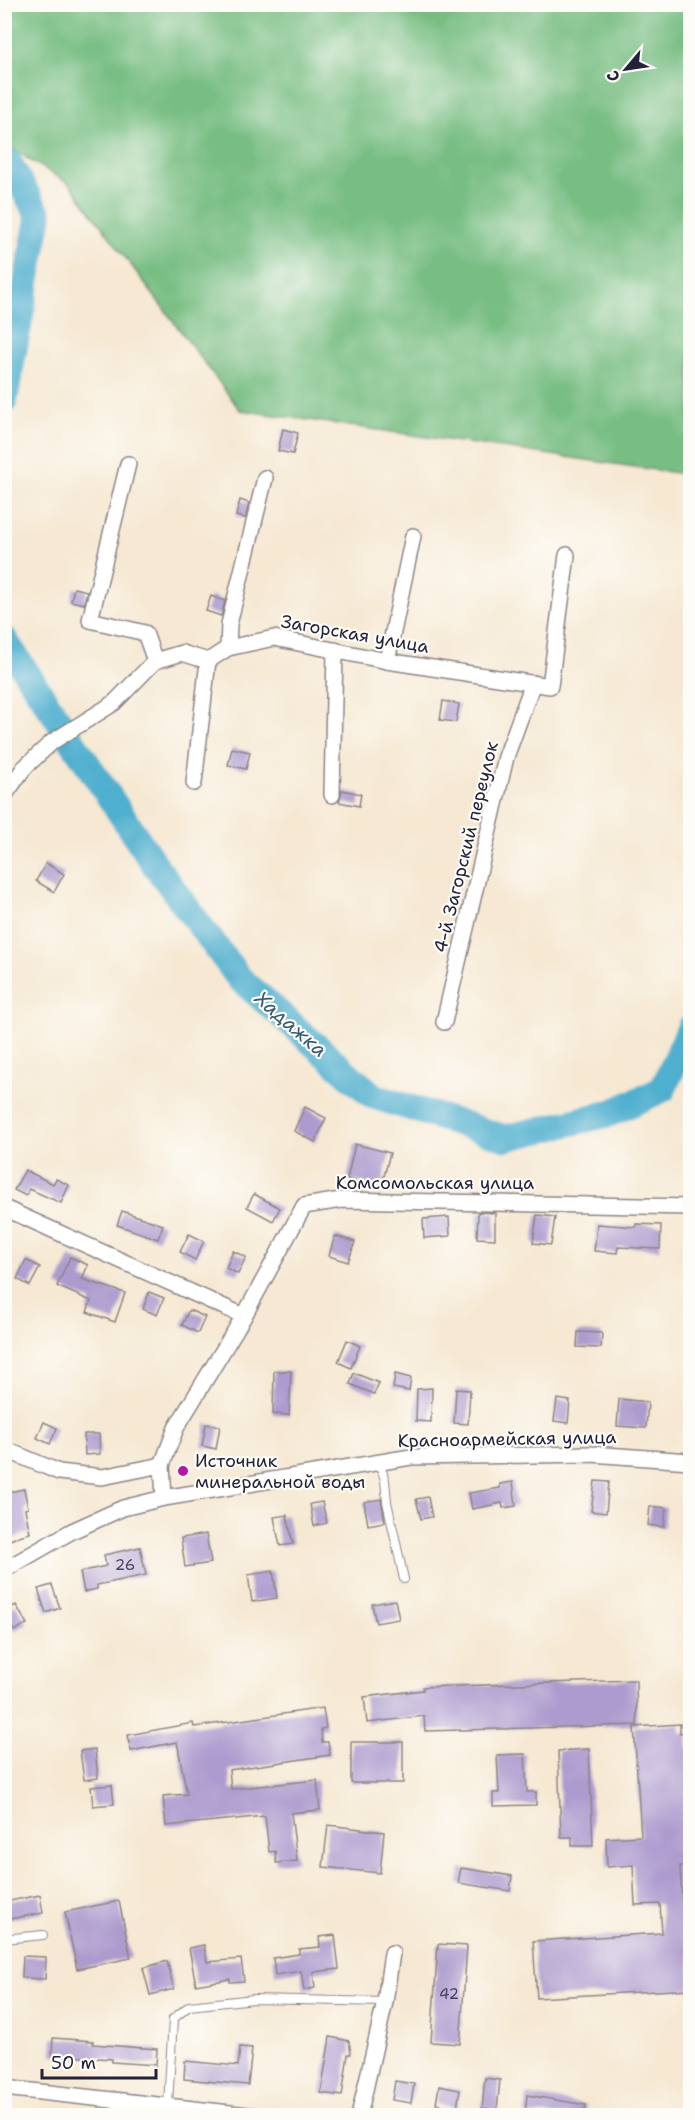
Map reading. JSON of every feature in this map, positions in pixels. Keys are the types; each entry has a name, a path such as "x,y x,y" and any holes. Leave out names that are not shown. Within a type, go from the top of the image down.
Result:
{"street":[{"path":"128,464 90,620 145,633 155,661"},
{"path":"228,648 229,624 265,478"},
{"path":"387,661 413,536"},
{"name":"Загорская улица","path":"208,661 228,648 274,638 387,661 550,686 567,555"},
{"path":"332,795 335,650"},
{"path":"4,796 24,768 52,742 114,703 155,661 182,653 208,661 194,783"},
{"name":"4-й Загорский переулок","path":"444,1022 506,757 533,683"},
{"name":"Комсомольская улица","path":"162,1465 176,1428 244,1316 304,1206 341,1200 690,1207"},
{"path":"4,1208 244,1316"},
{"path":"4,1449 59,1472 102,1477 162,1465 164,1498"},
{"name":"Красноармейская улица","path":"4,1570 72,1531 123,1508 164,1498 379,1462 411,1457 591,1454 690,1461"},
{"path":"358,2115 385,2002 392,1953"},
{"path":"4,2088 257,2115"}],"lane":[{"path":"379,1462 385,1480 387,1502 404,1579"},
{"path":"4,1939 43,1935"},
{"path":"168,2105 172,2019 189,2006 254,1999 385,2002"}],"green space":[{"path":"5,4 690,5 690,475 240,410 70,184 5,145"}],"building":[{"path":"283,429 298,433 293,454 278,451"},
{"path":"240,500 249,503 245,518 236,516"},
{"path":"74,588 87,591 84,604 71,601"},
{"path":"211,596 225,601 221,616 206,611"},
{"path":"443,701 459,704 456,722 440,720"},
{"path":"232,748 250,752 246,769 228,765"},
{"path":"342,790 361,794 359,806 339,802"},
{"path":"46,863 64,874 54,892 36,881"},
{"path":"305,1107 326,1118 315,1142 294,1131"},
{"path":"355,1144 390,1153 381,1188 347,1179"},
{"path":"25,1170 53,1184 56,1179 69,1185 61,1203 29,1189 26,1196 14,1190"},
{"path":"254,1194 280,1208 273,1221 247,1207"},
{"path":"122,1211 163,1225 158,1239 117,1225"},
{"path":"478,1212 495,1213 495,1239 477,1238"},
{"path":"537,1215 555,1217 551,1245 533,1243"},
{"path":"449,1217 450,1236 424,1238 423,1219"},
{"path":"597,1224 636,1227 636,1224 661,1225 660,1249 618,1247 617,1253 594,1251"},
{"path":"189,1234 204,1241 195,1260 180,1252"},
{"path":"335,1236 355,1242 348,1262 329,1256"},
{"path":"233,1251 246,1257 238,1274 226,1268"},
{"path":"70,1257 88,1265 82,1279 125,1293 115,1322 87,1312 91,1301 57,1286"},
{"path":"26,1260 40,1267 30,1286 17,1279"},
{"path":"149,1292 164,1298 157,1315 143,1309"},
{"path":"189,1310 205,1317 198,1333 182,1325"},
{"path":"578,1332 602,1333 601,1348 577,1347"},
{"path":"347,1340 360,1346 351,1368 338,1362"},
{"path":"274,1371 291,1371 289,1415 273,1414"},
{"path":"354,1373 379,1383 374,1394 350,1384"},
{"path":"395,1374 411,1378 409,1391 393,1388"},
{"path":"432,1388 431,1422 416,1421 417,1389"},
{"path":"456,1389 470,1390 468,1424 454,1423"},
{"path":"557,1399 570,1401 568,1423 554,1421"},
{"path":"619,1399 648,1402 646,1428 617,1426"},
{"path":"44,1422 57,1428 50,1444 37,1438"},
{"path":"206,1424 220,1426 216,1449 202,1446"},
{"path":"84,1434 99,1434 100,1454 85,1455"},
{"path":"595,1481 609,1482 606,1513 591,1511"},
{"path":"513,1482 516,1506 503,1508 502,1503 472,1509 469,1493 500,1488 500,1484"},
{"path":"24,1489 30,1533 4,1543 4,1493"},
{"path":"428,1497 432,1517 421,1519 416,1499"},
{"path":"381,1499 385,1522 368,1525 364,1502"},
{"path":"322,1502 327,1523 314,1526 310,1504"},
{"path":"650,1506 666,1508 664,1527 648,1525"},
{"path":"287,1515 293,1544 280,1546 274,1517"},
{"path":"206,1534 211,1563 185,1567 181,1538"},
{"path":"140,1547 146,1575 97,1585 97,1589 84,1592 80,1572 106,1566 104,1555"},
{"path":"273,1571 277,1598 252,1602 248,1575"},
{"path":"52,1585 60,1608 46,1613 38,1589"},
{"path":"395,1600 399,1619 376,1623 372,1604"},
{"path":"16,1605 27,1624 14,1631 4,1616 4,1612"},
{"path":"636,1680 637,1725 425,1731 424,1716 367,1723 364,1697 423,1690 423,1687"},
{"path":"323,1708 326,1728 321,1729 322,1742 328,1742 330,1755 229,1770 231,1789 317,1780 320,1810 291,1813 297,1861 276,1863 275,1851 269,1852 265,1816 166,1826 163,1796 187,1794 177,1742 131,1751 128,1735 193,1723 194,1727"},
{"path":"680,1724 680,1733 687,1732 690,1782 690,1865 680,1866 684,1932 690,1932 690,1989 537,1998 533,1941 662,1933 660,1904 635,1905 633,1865 607,1867 606,1838 641,1836 634,1727"},
{"path":"351,1742 403,1742 403,1783 351,1783"},
{"path":"95,1749 98,1778 84,1780 80,1751"},
{"path":"589,1749 593,1846 572,1846 572,1837 561,1837 558,1751"},
{"path":"525,1754 527,1792 536,1792 536,1805 493,1806 493,1793 499,1793 497,1755"},
{"path":"112,1785 114,1804 93,1806 91,1787"},
{"path":"328,1825 384,1832 380,1873 323,1867"},
{"path":"461,1868 512,1876 510,1891 458,1883"},
{"path":"40,1895 43,1913 4,1920 4,1902"},
{"path":"119,1901 131,1958 77,1969 65,1912"},
{"path":"335,1935 339,1969 313,1972 315,1988 304,1990 301,1971 275,1975 273,1958 299,1954 299,1949 320,1947 319,1937"},
{"path":"438,1944 467,1946 460,2044 431,2042"},
{"path":"204,1945 207,1962 241,1959 244,1981 230,1982 230,1979 196,1985 189,1948"},
{"path":"23,1956 46,1957 45,1979 22,1978"},
{"path":"167,1961 174,1989 150,1995 143,1968"},
{"path":"330,2037 349,2041 351,2054 348,2054 342,2096 321,2093"},
{"path":"53,2038 157,2049 156,2065 52,2055"},
{"path":"240,2047 252,2048 248,2085 184,2079 185,2061 238,2066"},
{"path":"485,2078 500,2080 497,2110 482,2108"},
{"path":"395,2081 414,2084 411,2103 392,2100"},
{"path":"439,2086 460,2090 457,2108 436,2104"},
{"path":"527,2095 586,2105 584,2115 525,2115"}],"waterway":[{"name":"Хадажка","path":"4,161 9,163 39,216 4,402"},
{"name":"Хадажка","path":"4,639 155,865 239,978 373,1096 506,1138 611,1113 663,1089 690,1028"}],"place":[{"name":"Источник минеральной воды","path":"183,1471"}]}
